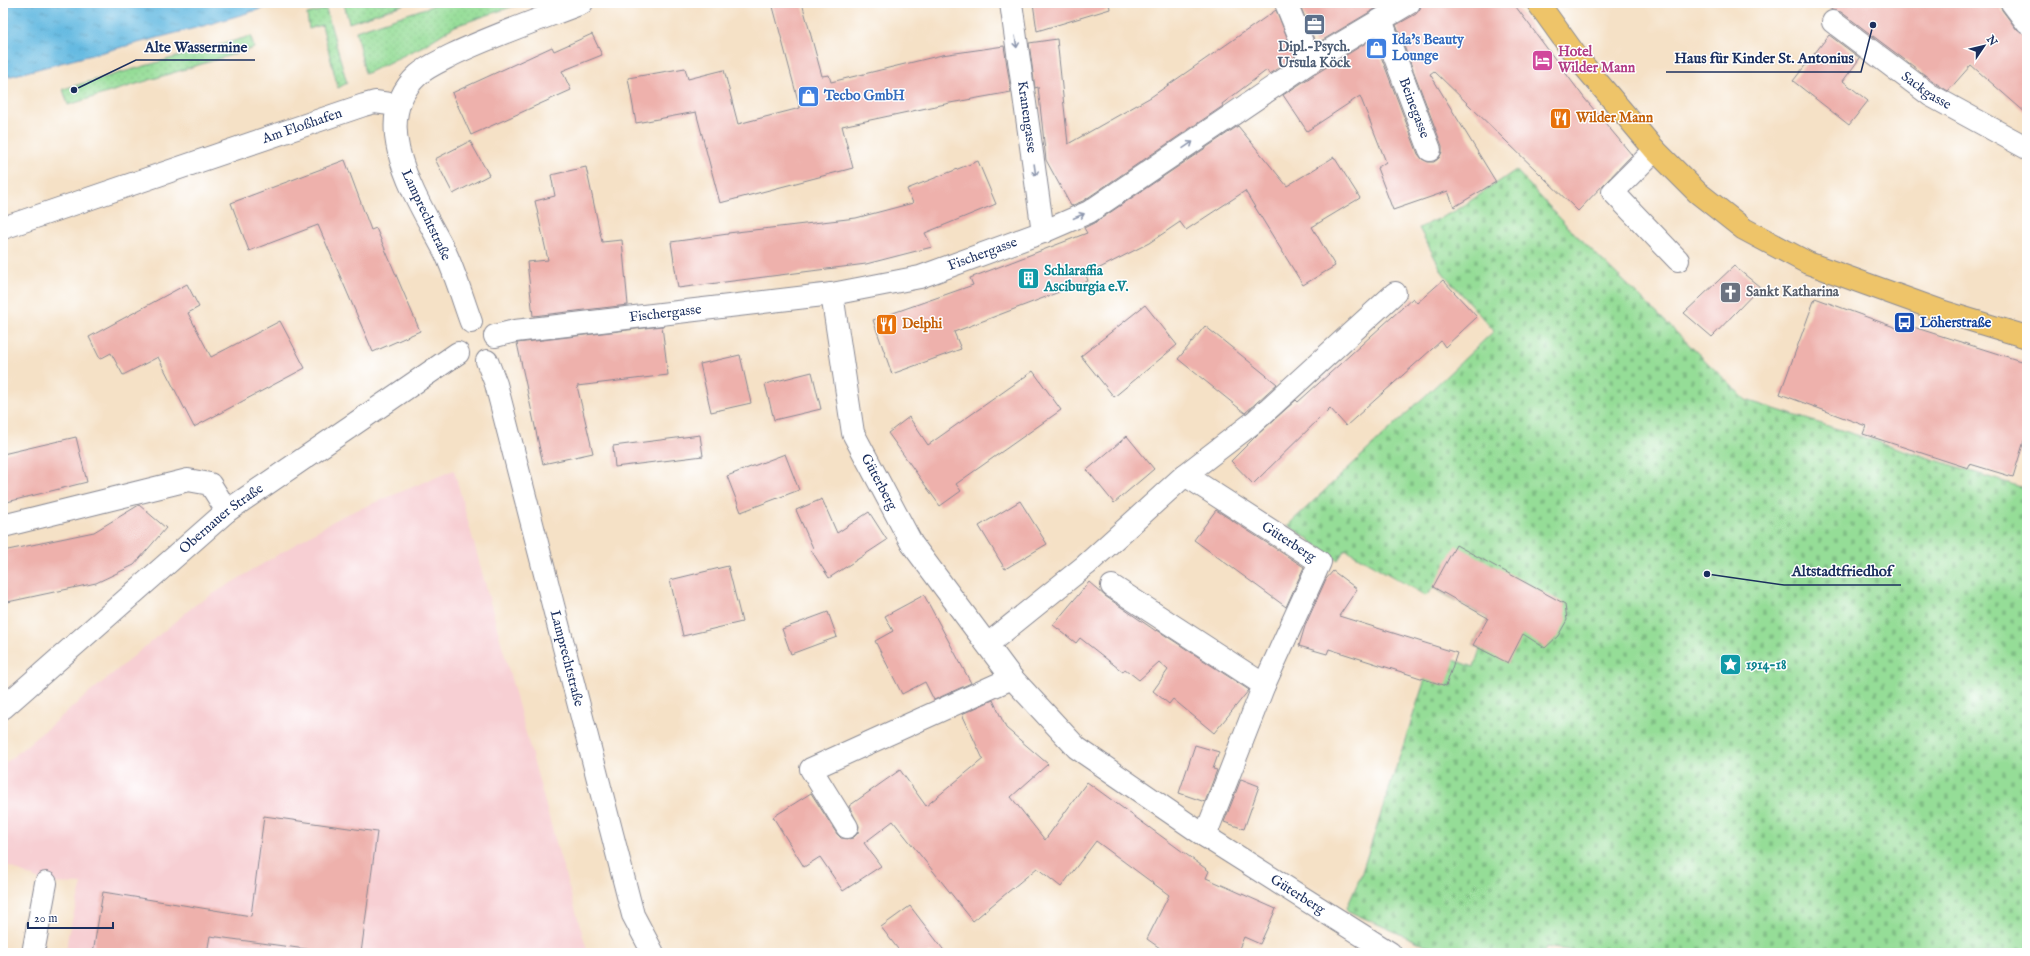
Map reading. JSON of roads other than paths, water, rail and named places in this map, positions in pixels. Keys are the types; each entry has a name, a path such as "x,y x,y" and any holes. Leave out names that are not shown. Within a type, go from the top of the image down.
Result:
{"main road":[{"path":"1538,3 1579,60 1656,150 1697,192 1744,229 1808,263 1944,312 2027,337"}],"street":[{"path":"398,105 406,89 418,75 431,66 469,47 582,3"},
{"name":"Kranengasse","path":"1011,3 1043,232"},
{"path":"1286,3 1310,62"},
{"path":"2012,3 2027,23"},
{"name":"Fischergasse","path":"496,336 523,330 832,294 920,277 1043,232 1089,212 1310,62 1381,20 1401,5"},
{"name":"Beinegasse","path":"1381,20 1430,150"},
{"name":"Sackgasse","path":"1833,22 1930,95 2027,148"},
{"name":"Am Floßhafen","path":"3,228 364,105 375,102 398,105"},
{"name":"Lamprechtstraße","path":"398,105 396,135 399,156 417,198 447,256 471,322"},
{"path":"1656,150 1612,192 1678,260"},
{"path":"988,644 1086,565 1185,475 1254,422 1395,293"},
{"name":"Güterberg","path":"832,294 853,433 912,544 1012,678 1077,748 1205,836 1390,953"},
{"path":"471,322 484,324 490,327 496,336 495,351 487,361 474,364 462,359 458,353 455,341 457,334 460,329 471,322"},
{"name":"Obernauer Straße","path":"3,708 227,511 458,353"},
{"name":"Lamprechtstraße","path":"487,361 496,384 633,914 653,953"},
{"name":"Güterberg","path":"1185,475 1320,562 1264,685 1205,836"},
{"path":"3,526 188,480 210,484 227,511"},
{"path":"1112,586 1264,685"},
{"path":"847,827 811,768 1012,678"},
{"path":"33,953 46,883"}],"water":[{"path":"3,3 281,3 203,26 3,78"}],"place":[{"name":"Dipl.-Psych. Ursula Köck","path":"1314,25"},
{"name":"Haus für Kinder St. Antonius","path":"1873,25"},
{"name":"Ida's Beauty Lounge","path":"1376,48"},
{"name":"Hotel Wilder Mann","path":"1542,60"},
{"name":"Alte Wassermine","path":"74,90"},
{"name":"Tecbo GmbH","path":"808,96"},
{"name":"Wilder Mann","path":"1560,118"},
{"name":"Schlaraffia Asciburgia e.V.","path":"1029,279"},
{"name":"Sankt Katharina","path":"1731,292"},
{"name":"Löherstraße","path":"1905,323"},
{"name":"Delphi","path":"887,324"},
{"name":"Altstadtfriedhof","path":"1707,574"},
{"name":"1914-18","path":"1731,665"}]}
